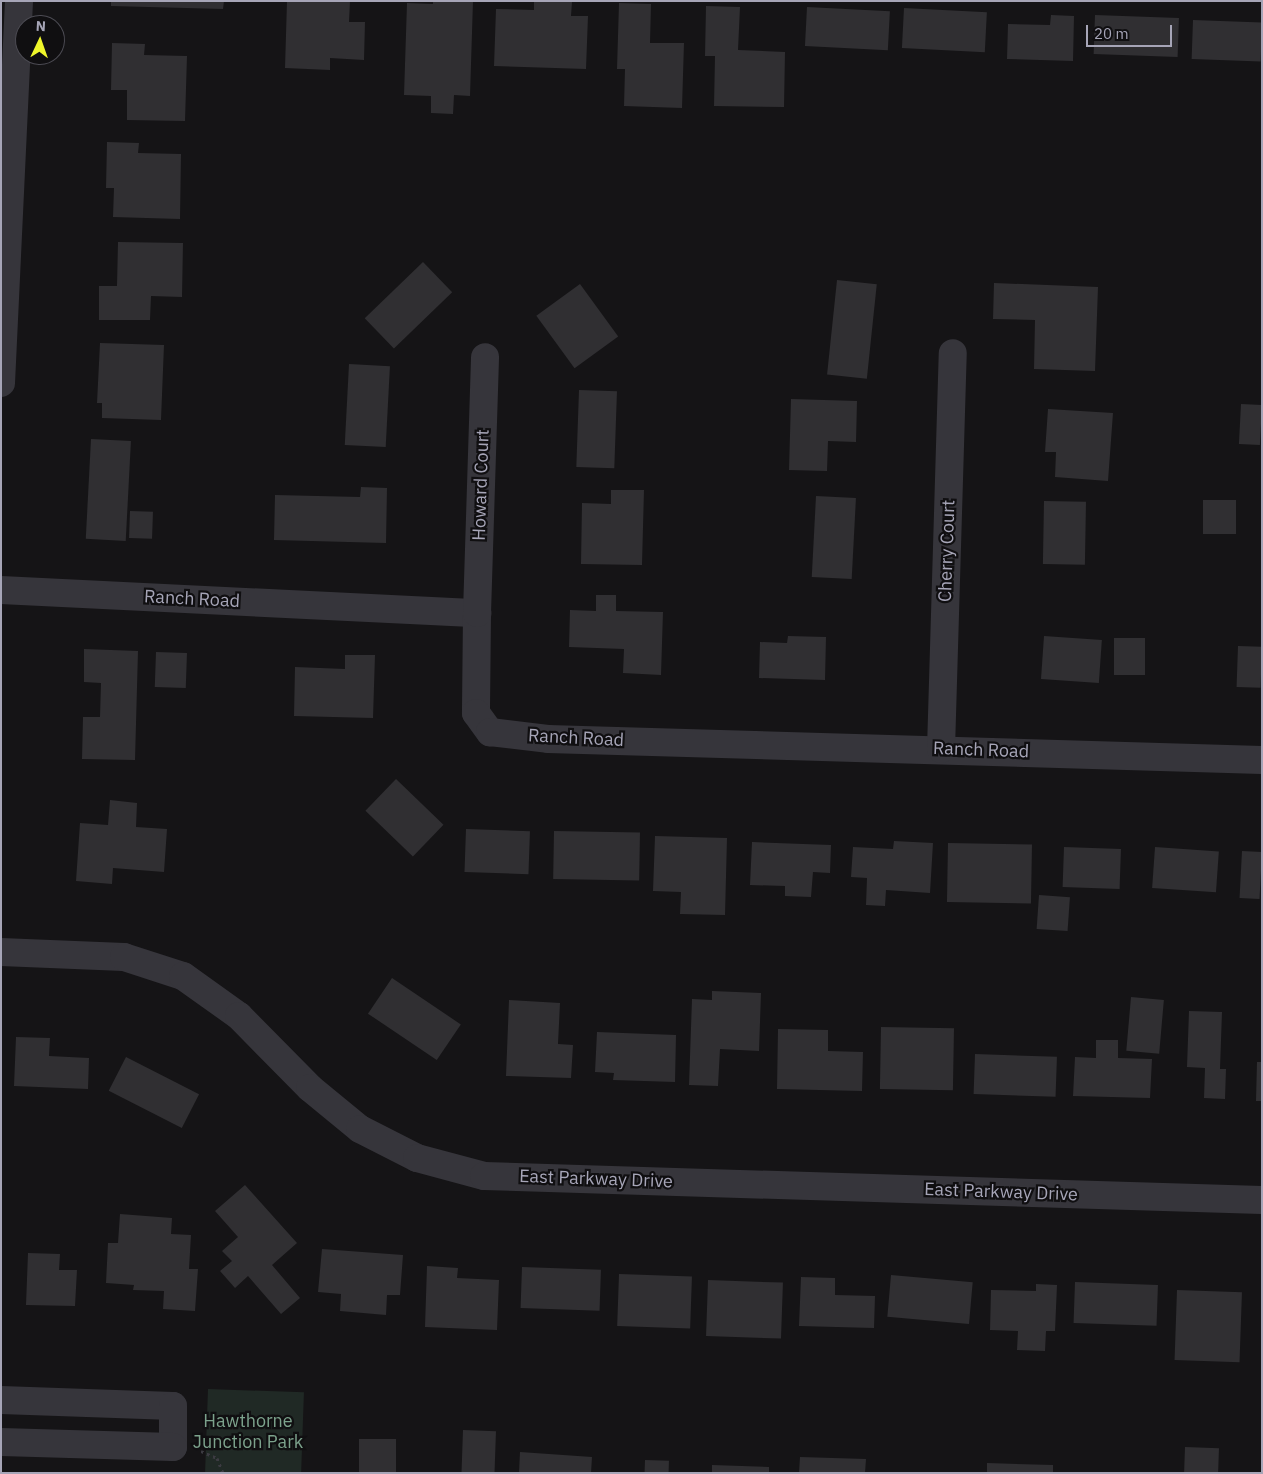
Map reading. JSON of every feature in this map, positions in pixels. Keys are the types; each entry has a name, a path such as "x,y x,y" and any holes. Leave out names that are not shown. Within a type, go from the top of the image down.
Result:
{"street":[{"path":"1,383 9,41 19,1"},
{"name":"Cherry Court","path":"941,749 953,353"},
{"name":"Howard Court","path":"477,612 485,357"},
{"name":"Ranch Road","path":"1,590 477,612 476,713 490,732 548,739 941,749 1262,760"},
{"name":"East Parkway Drive","path":"1,952 124,957 183,976 239,1016 310,1088 360,1129 417,1158 484,1176 1262,1200"},
{"path":"1,1400 173,1406 173,1447 1,1442"}],"green space":[{"name":"Hawthorne Junction Park","path":"208,1389 304,1392 301,1473 205,1473"}],"building":[{"path":"111,1 224,1 223,9 111,6"},
{"path":"287,1 350,1 349,22 365,22 364,60 330,58 330,70 285,68"},
{"path":"433,1 473,1 470,96 454,95 453,114 431,113 431,96 404,95 407,3 433,4"},
{"path":"534,1 572,2 571,16 588,16 586,69 494,66 496,9 534,10"},
{"path":"619,3 651,4 650,43 684,43 682,108 624,106 625,69 617,69"},
{"path":"706,6 740,7 738,50 785,52 784,107 714,106 715,56 705,56"},
{"path":"807,7 890,11 888,50 805,46"},
{"path":"904,8 987,12 985,52 902,48"},
{"path":"1051,15 1074,16 1073,61 1007,59 1008,24 1050,25"},
{"path":"1095,15 1179,18 1178,57 1094,54"},
{"path":"1193,20 1262,22 1261,61 1192,59"},
{"path":"112,43 145,44 144,55 187,56 185,121 127,120 127,90 111,90"},
{"path":"107,142 139,143 138,153 181,154 180,219 113,217 114,188 106,188"},
{"path":"118,242 183,243 182,297 151,296 150,320 99,320 99,286 117,286"},
{"path":"423,262 452,292 394,348 365,318"},
{"path":"837,280 877,284 867,379 827,374"},
{"path":"994,283 1098,287 1095,371 1034,369 1035,320 993,319"},
{"path":"580,284 618,337 575,368 536,316"},
{"path":"100,343 164,345 161,420 102,418 102,403 97,403"},
{"path":"349,364 390,366 386,447 345,445"},
{"path":"579,390 617,391 614,468 576,467"},
{"path":"791,399 857,401 856,442 828,441 827,471 789,470"},
{"path":"1241,404 1262,405 1260,445 1239,444"},
{"path":"1048,409 1113,413 1108,481 1055,477 1056,452 1045,452"},
{"path":"91,439 131,441 126,541 86,539"},
{"path":"361,487 387,488 386,543 274,540 275,495 360,497"},
{"path":"611,490 644,490 642,565 581,564 582,503 611,504"},
{"path":"816,496 856,498 852,579 812,577"},
{"path":"1203,500 1236,500 1236,534 1203,534"},
{"path":"1044,501 1086,502 1085,565 1043,564"},
{"path":"130,511 153,512 152,539 129,538"},
{"path":"596,595 616,595 616,611 663,612 661,675 623,673 624,649 569,647 570,610 596,611"},
{"path":"788,636 826,637 825,680 759,678 760,642 787,643"},
{"path":"1044,636 1102,640 1099,683 1041,679"},
{"path":"1114,638 1145,638 1145,675 1114,675"},
{"path":"1238,646 1262,647 1261,688 1237,687"},
{"path":"84,649 138,651 135,760 82,759 83,717 100,717 101,683 84,682"},
{"path":"156,652 187,653 186,688 155,687"},
{"path":"345,655 375,655 373,718 294,716 295,667 345,669"},
{"path":"396,779 443,825 413,856 365,811"},
{"path":"110,800 137,803 136,827 167,829 164,872 113,868 112,884 76,881 80,823 108,825"},
{"path":"466,829 530,831 528,874 464,872"},
{"path":"554,831 640,833 639,880 553,879"},
{"path":"655,836 727,838 725,915 680,914 681,892 653,891"},
{"path":"894,841 933,843 930,893 886,890 885,906 866,905 867,878 851,877 853,847 893,849"},
{"path":"752,842 831,845 830,873 813,872 811,897 785,896 785,886 750,885"},
{"path":"948,843 1032,844 1031,903 947,902"},
{"path":"1064,847 1121,849 1120,889 1063,887"},
{"path":"1155,847 1219,851 1216,892 1152,888"},
{"path":"1242,851 1262,852 1260,899 1240,898"},
{"path":"1039,895 1070,897 1068,931 1037,929"},
{"path":"392,978 461,1024 437,1060 368,1014"},
{"path":"712,991 761,993 759,1051 720,1049 718,1086 689,1085 692,999 712,1000"},
{"path":"1131,997 1164,1000 1159,1054 1126,1051"},
{"path":"509,1000 560,1003 558,1044 573,1045 571,1078 506,1076"},
{"path":"1189,1011 1222,1012 1220,1069 1226,1069 1225,1099 1204,1098 1205,1068 1187,1067"},
{"path":"881,1027 954,1028 953,1090 880,1089"},
{"path":"778,1029 828,1030 828,1051 863,1052 862,1091 777,1089"},
{"path":"597,1032 676,1035 675,1082 613,1080 614,1073 595,1072"},
{"path":"16,1037 50,1038 49,1056 89,1058 88,1089 14,1086"},
{"path":"1096,1040 1118,1040 1118,1058 1152,1059 1150,1098 1073,1096 1075,1057 1096,1058"},
{"path":"975,1054 1057,1057 1056,1097 974,1094"},
{"path":"126,1057 199,1094 182,1128 109,1091"},
{"path":"1257,1062 1262,1062 1262,1101 1256,1101"},
{"path":"245,1185 297,1243 272,1265 300,1298 281,1314 248,1276 235,1288 220,1271 232,1261 222,1251 238,1237 215,1211"},
{"path":"120,1214 172,1218 171,1234 191,1235 189,1269 198,1269 195,1311 163,1309 164,1291 133,1290 134,1285 106,1283 108,1243 118,1243"},
{"path":"322,1249 403,1255 400,1295 387,1295 386,1315 340,1311 341,1294 318,1292"},
{"path":"28,1253 60,1254 59,1270 77,1270 75,1306 26,1305"},
{"path":"427,1266 458,1268 457,1278 499,1280 497,1330 425,1327"},
{"path":"522,1267 601,1270 600,1311 521,1308"},
{"path":"619,1274 692,1277 690,1329 617,1326"},
{"path":"891,1275 973,1282 969,1324 887,1317"},
{"path":"801,1277 835,1278 835,1295 875,1296 874,1328 799,1326"},
{"path":"708,1280 783,1283 781,1339 706,1336"},
{"path":"1075,1282 1158,1285 1157,1326 1074,1323"},
{"path":"1036,1284 1057,1285 1055,1331 1046,1331 1045,1351 1017,1350 1018,1331 990,1330 991,1290 1036,1291"},
{"path":"1177,1290 1242,1292 1240,1362 1175,1360"},
{"path":"463,1430 496,1431 495,1473 461,1473"},
{"path":"359,1439 396,1439 396,1473 359,1473"},
{"path":"1185,1447 1219,1448 1218,1473 1184,1473"},
{"path":"520,1452 592,1457 591,1473 519,1473"},
{"path":"800,1457 866,1459 865,1473 799,1473"},
{"path":"645,1460 669,1461 669,1473 645,1473"},
{"path":"987,1463 1053,1465 1053,1473 987,1473"},
{"path":"712,1465 769,1467 769,1473 712,1473"}]}
